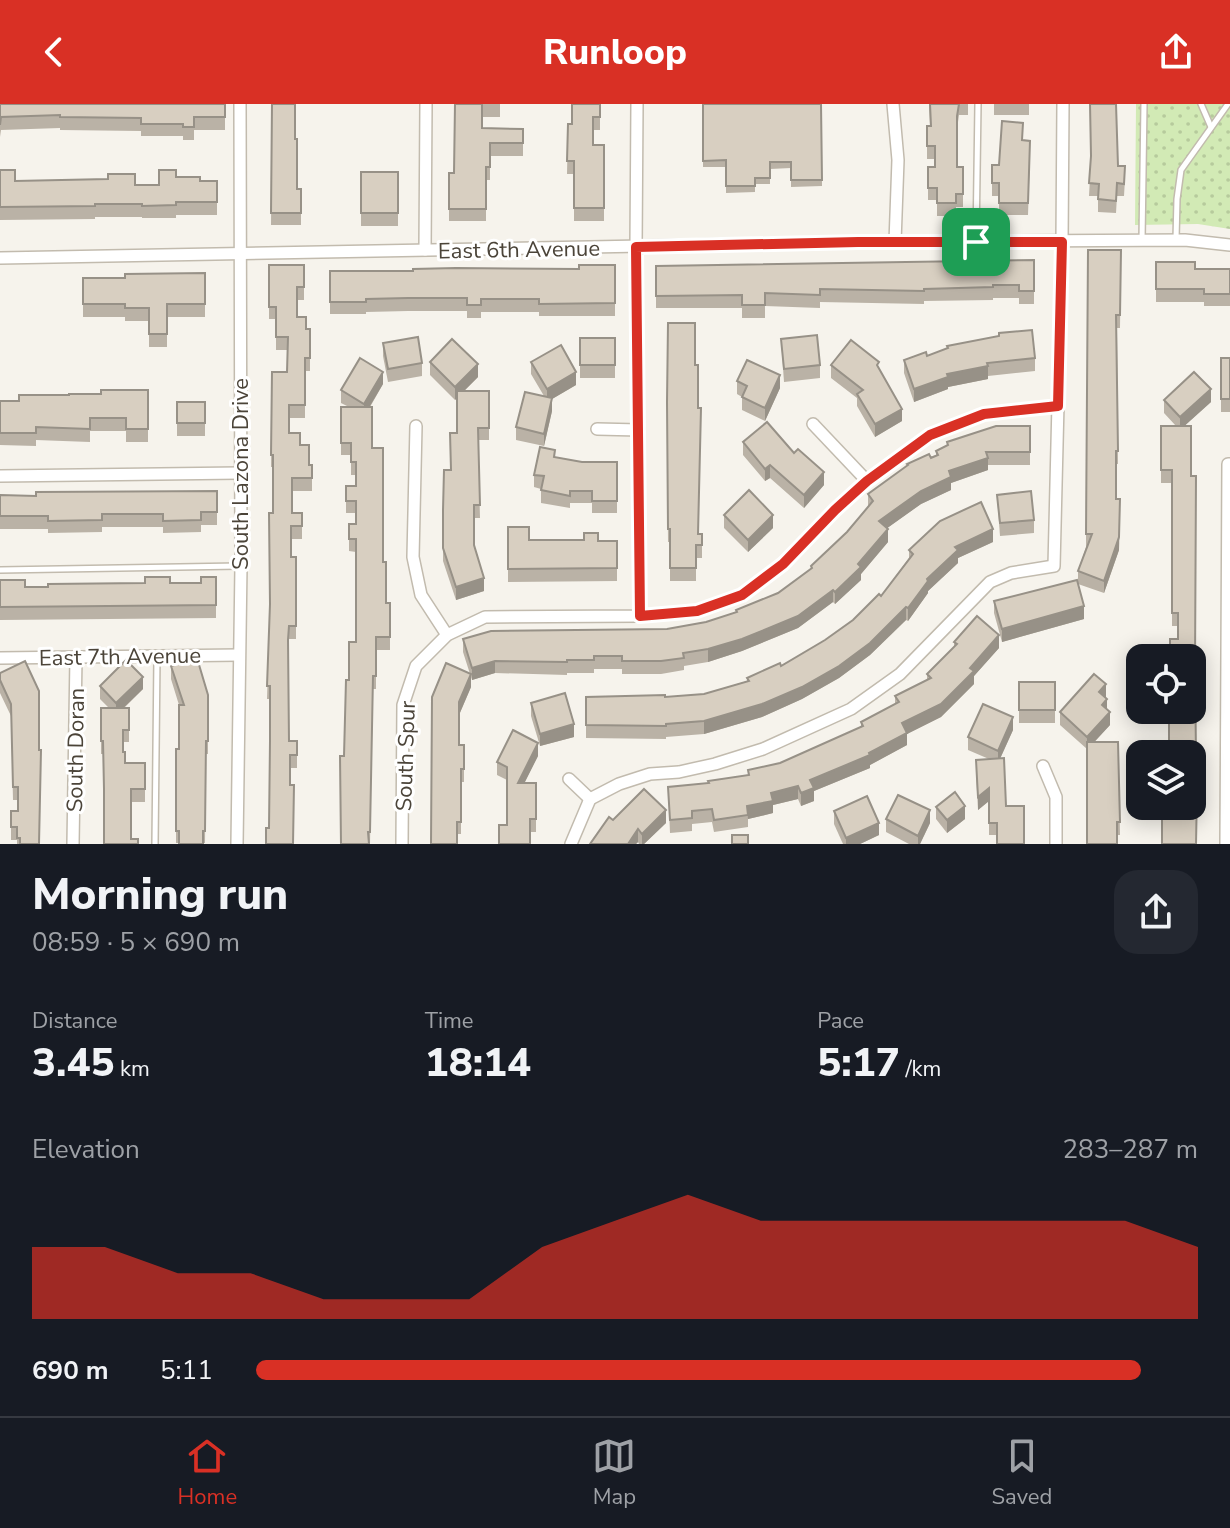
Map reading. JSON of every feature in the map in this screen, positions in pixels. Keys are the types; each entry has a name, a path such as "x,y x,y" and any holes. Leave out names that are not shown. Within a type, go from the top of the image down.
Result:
{"street":[{"name":"South Lazona Drive","path":"237,844 241,566 240,104"},
{"path":"425,250 426,104"},
{"path":"637,104 640,616"},
{"path":"893,104 898,160 895,242"},
{"path":"571,844 590,799 619,784 650,774 679,772 763,749 851,709 900,674 990,582 1011,573 1054,566 1063,104"},
{"name":"East 6th Avenue","path":"0,258 895,242 1176,240 1230,245"},
{"name":"South Spur","path":"402,844 403,705 416,666 447,635 485,617 640,616 697,611 742,595 783,564 867,481 930,435 984,414 1058,406"},
{"path":"813,424 867,481"},
{"path":"416,426 413,557 421,595 447,635"},
{"path":"597,429 639,430"},
{"path":"1226,844 1229,464"},
{"path":"0,476 240,473"},
{"name":"East 7th Avenue","path":"0,658 239,655"},
{"name":"South Doran","path":"73,844 76,657"},
{"path":"1043,766 1056,797 1056,844"},
{"path":"569,779 590,799"}],"lane":[{"path":"976,242 978,104"},
{"path":"1142,241 1144,104"},
{"path":"1201,104 1211,127"},
{"path":"1176,240 1181,170 1228,104"},
{"path":"0,570 241,566"},
{"path":"155,844 157,656"}],"green space":[{"path":"1136,104 1230,104 1230,229 1198,224 1135,225"}],"building":[{"path":"0,104 225,104 225,117 194,117 194,127 141,124 141,118 60,115 1,117 0,125"},
{"path":"272,104 295,104 297,189 301,189 301,213 271,213"},
{"path":"455,104 482,104 482,128 523,129 523,143 490,143 490,167 486,167 486,209 449,209 449,173 454,173"},
{"path":"572,104 600,104 600,117 593,117 593,145 604,145 604,208 574,208 574,161 567,161"},
{"path":"703,104 821,104 822,180 791,180 791,162 770,162 770,178 755,178 755,186 726,186 726,160 703,161"},
{"path":"930,104 959,104 957,167 963,167 963,194 956,194 956,203 937,203 937,188 928,188 928,167 935,167 935,146 927,146 927,126 931,126"},
{"path":"1090,104 1116,104 1118,166 1125,166 1124,184 1117,183 1116,201 1098,199 1099,184 1089,183"},
{"path":"1002,121 1023,123 1022,140 1030,141 1028,203 999,203 999,183 992,183 992,165 999,165"},
{"path":"0,170 15,170 15,181 108,179 108,174 135,174 135,185 159,185 159,170 176,170 176,177 217,181 217,202 0,207"},
{"path":"361,172 398,172 398,213 361,213"},
{"path":"1088,250 1121,250 1120,315 1116,315 1116,499 1120,499 1119,537 1104,581 1078,571 1092,534 1086,534"},
{"path":"1034,260 1034,291 1019,291 1019,285 924,291 820,289 820,295 765,293 765,305 742,305 742,295 656,296 656,266"},
{"path":"1156,262 1195,262 1195,269 1230,269 1230,294 1204,294 1204,289 1156,289"},
{"path":"269,265 304,265 304,287 297,287 297,317 306,317 306,329 310,329 310,358 305,358 305,405 289,405 289,433 300,433 300,445 309,445 309,465 312,465 312,478 292,478 292,513 302,513 302,526 291,526 291,557 296,557 296,626 289,626 288,640 289,741 297,741 297,755 290,755 290,785 294,785 293,844 266,844 266,828 269,828 270,686 267,686 269,513 273,513 272,372 287,372 288,337 276,337 276,307 269,307"},
{"path":"579,265 615,265 615,303 539,304 539,299 481,299 481,305 467,305 467,298 330,302 330,271 579,269"},
{"path":"205,273 205,304 167,304 167,334 149,334 149,308 125,308 125,304 83,304 83,278"},
{"path":"668,323 695,323 698,408 701,408 698,534 702,534 702,545 696,545 696,568 670,568"},
{"path":"1032,330 1035,358 987,363 988,366 947,374 948,377 914,389 904,360 926,352 927,356 947,346 999,336 999,333"},
{"path":"817,335 820,365 784,369 781,339"},
{"path":"418,337 422,363 388,369 383,343"},
{"path":"580,338 615,338 615,365 580,365"},
{"path":"452,339 478,364 455,387 430,362"},
{"path":"851,340 879,362 877,365 902,409 875,424 857,394 863,390 831,365"},
{"path":"561,345 576,372 547,389 531,362"},
{"path":"360,358 383,372 364,404 341,390"},
{"path":"1221,358 1230,358 1230,399 1221,399"},
{"path":"747,360 780,375 765,408 742,397 747,386 737,381"},
{"path":"1194,372 1211,389 1180,417 1164,400"},
{"path":"101,390 148,390 148,429 126,429 126,418 90,418 90,429 36,427 36,433 0,433 0,401 19,401 19,395 101,394"},
{"path":"457,391 489,391 489,428 478,428 480,505 474,505 474,545 484,578 456,587 443,548 443,510 444,470 451,470 450,433 457,433"},
{"path":"525,392 552,398 544,434 516,427"},
{"path":"177,402 205,402 205,423 177,423"},
{"path":"341,407 372,407 372,448 383,448 383,562 386,562 386,603 390,603 390,637 376,637 369,844 341,844 340,756 344,756 349,642 356,642 356,539 349,539 349,524 356,524 356,501 346,501 346,486 356,486 356,462 351,462 351,443 341,443"},
{"path":"767,422 794,453 798,449 824,472 804,495 770,465 765,469 743,442"},
{"path":"996,426 1030,426 1030,452 986,452 988,458 949,471 951,477 921,491 879,521 888,529 858,564 861,567 835,592 833,590 798,616 742,639 683,653 684,658 622,661 622,656 594,656 594,660 567,662 495,661 472,668 463,639 491,631 667,629 706,622 737,612 778,593 812,568 873,501 868,494 907,464 929,454 931,458 938,455 936,451 948,445 947,442"},
{"path":"1161,426 1191,426 1191,476 1196,476 1195,644 1170,644 1170,639 1178,639 1178,613 1172,613 1172,470 1161,470"},
{"path":"540,447 555,450 554,457 582,462 617,462 617,501 592,501 592,491 570,491 570,496 541,490 544,476 534,475"},
{"path":"749,490 773,515 748,540 724,515"},
{"path":"217,491 217,512 201,512 201,520 163,521 163,514 102,514 102,520 48,521 48,516 0,516 0,495"},
{"path":"1031,491 1034,520 1000,523 997,495"},
{"path":"981,502 993,529 955,547 958,550 927,579 908,608 870,643 839,666 802,687 762,704 704,721 666,726 586,725 586,697 704,694 749,681 747,678 780,663 781,666 825,640 853,620 879,594 881,596 913,554 909,550 940,521"},
{"path":"508,527 529,527 529,540 584,540 584,533 598,533 598,541 617,541 617,568 508,569"},
{"path":"145,577 170,577 170,583 201,583 201,577 216,577 216,605 0,607 0,580 25,580 25,587 48,587 48,584 145,583"},
{"path":"1077,580 1084,606 1002,629 994,601"},
{"path":"977,616 999,635 970,668 974,671 941,704 902,723 907,733 870,755 810,780 814,788 801,793 798,786 771,793 773,801 747,806 748,815 714,820 712,809 692,811 692,818 670,820 668,787 749,775 748,770 780,763 863,726 861,722 899,702 895,696 931,678 927,674 957,644 954,642"},
{"path":"197,658 208,695 205,831 203,844 179,844 179,831 176,831 176,749 179,749 179,705 184,705 171,666"},
{"path":"126,660 143,677 116,703 100,686"},
{"path":"25,661 39,691 39,844 20,844 17,827 11,827 11,811 18,811 18,787 13,787 11,704 0,673"},
{"path":"446,663 471,674 459,702 459,745 464,745 461,822 457,822 457,844 431,844 432,697"},
{"path":"1094,674 1106,684 1099,692 1107,699 1102,705 1110,712 1087,737 1060,712"},
{"path":"1019,682 1055,682 1055,710 1019,710"},
{"path":"565,693 574,724 540,734 531,703"},
{"path":"983,704 1013,717 998,751 968,737"},
{"path":"101,708 129,708 129,730 123,730 125,763 145,763 145,789 131,789 131,839 138,839 138,844 104,844"},
{"path":"1169,724 1196,724 1196,740 1169,740"},
{"path":"513,730 538,743 518,783 536,783 536,819 530,819 530,844 499,844 499,825 507,825 507,767 497,762"},
{"path":"1087,742 1118,742 1120,822 1117,822 1117,844 1087,844"},
{"path":"1004,758 1006,806 1024,806 1024,844 997,844 997,823 989,823 989,788 978,797 976,760"},
{"path":"644,789 666,810 642,834 638,829 628,844 590,844 609,817 613,820"},
{"path":"955,792 965,806 947,820 936,807"},
{"path":"898,795 930,810 918,836 886,819"},
{"path":"867,796 879,823 846,838 834,811"},
{"path":"1162,820 1196,820 1196,844 1162,844"},
{"path":"732,835 748,835 748,844 732,844"}],"route":[{"path":"976,242 1062,242 1058,406 984,414 930,435 867,481 783,564 742,595 697,611 640,616 636,247 976,242"}]}
